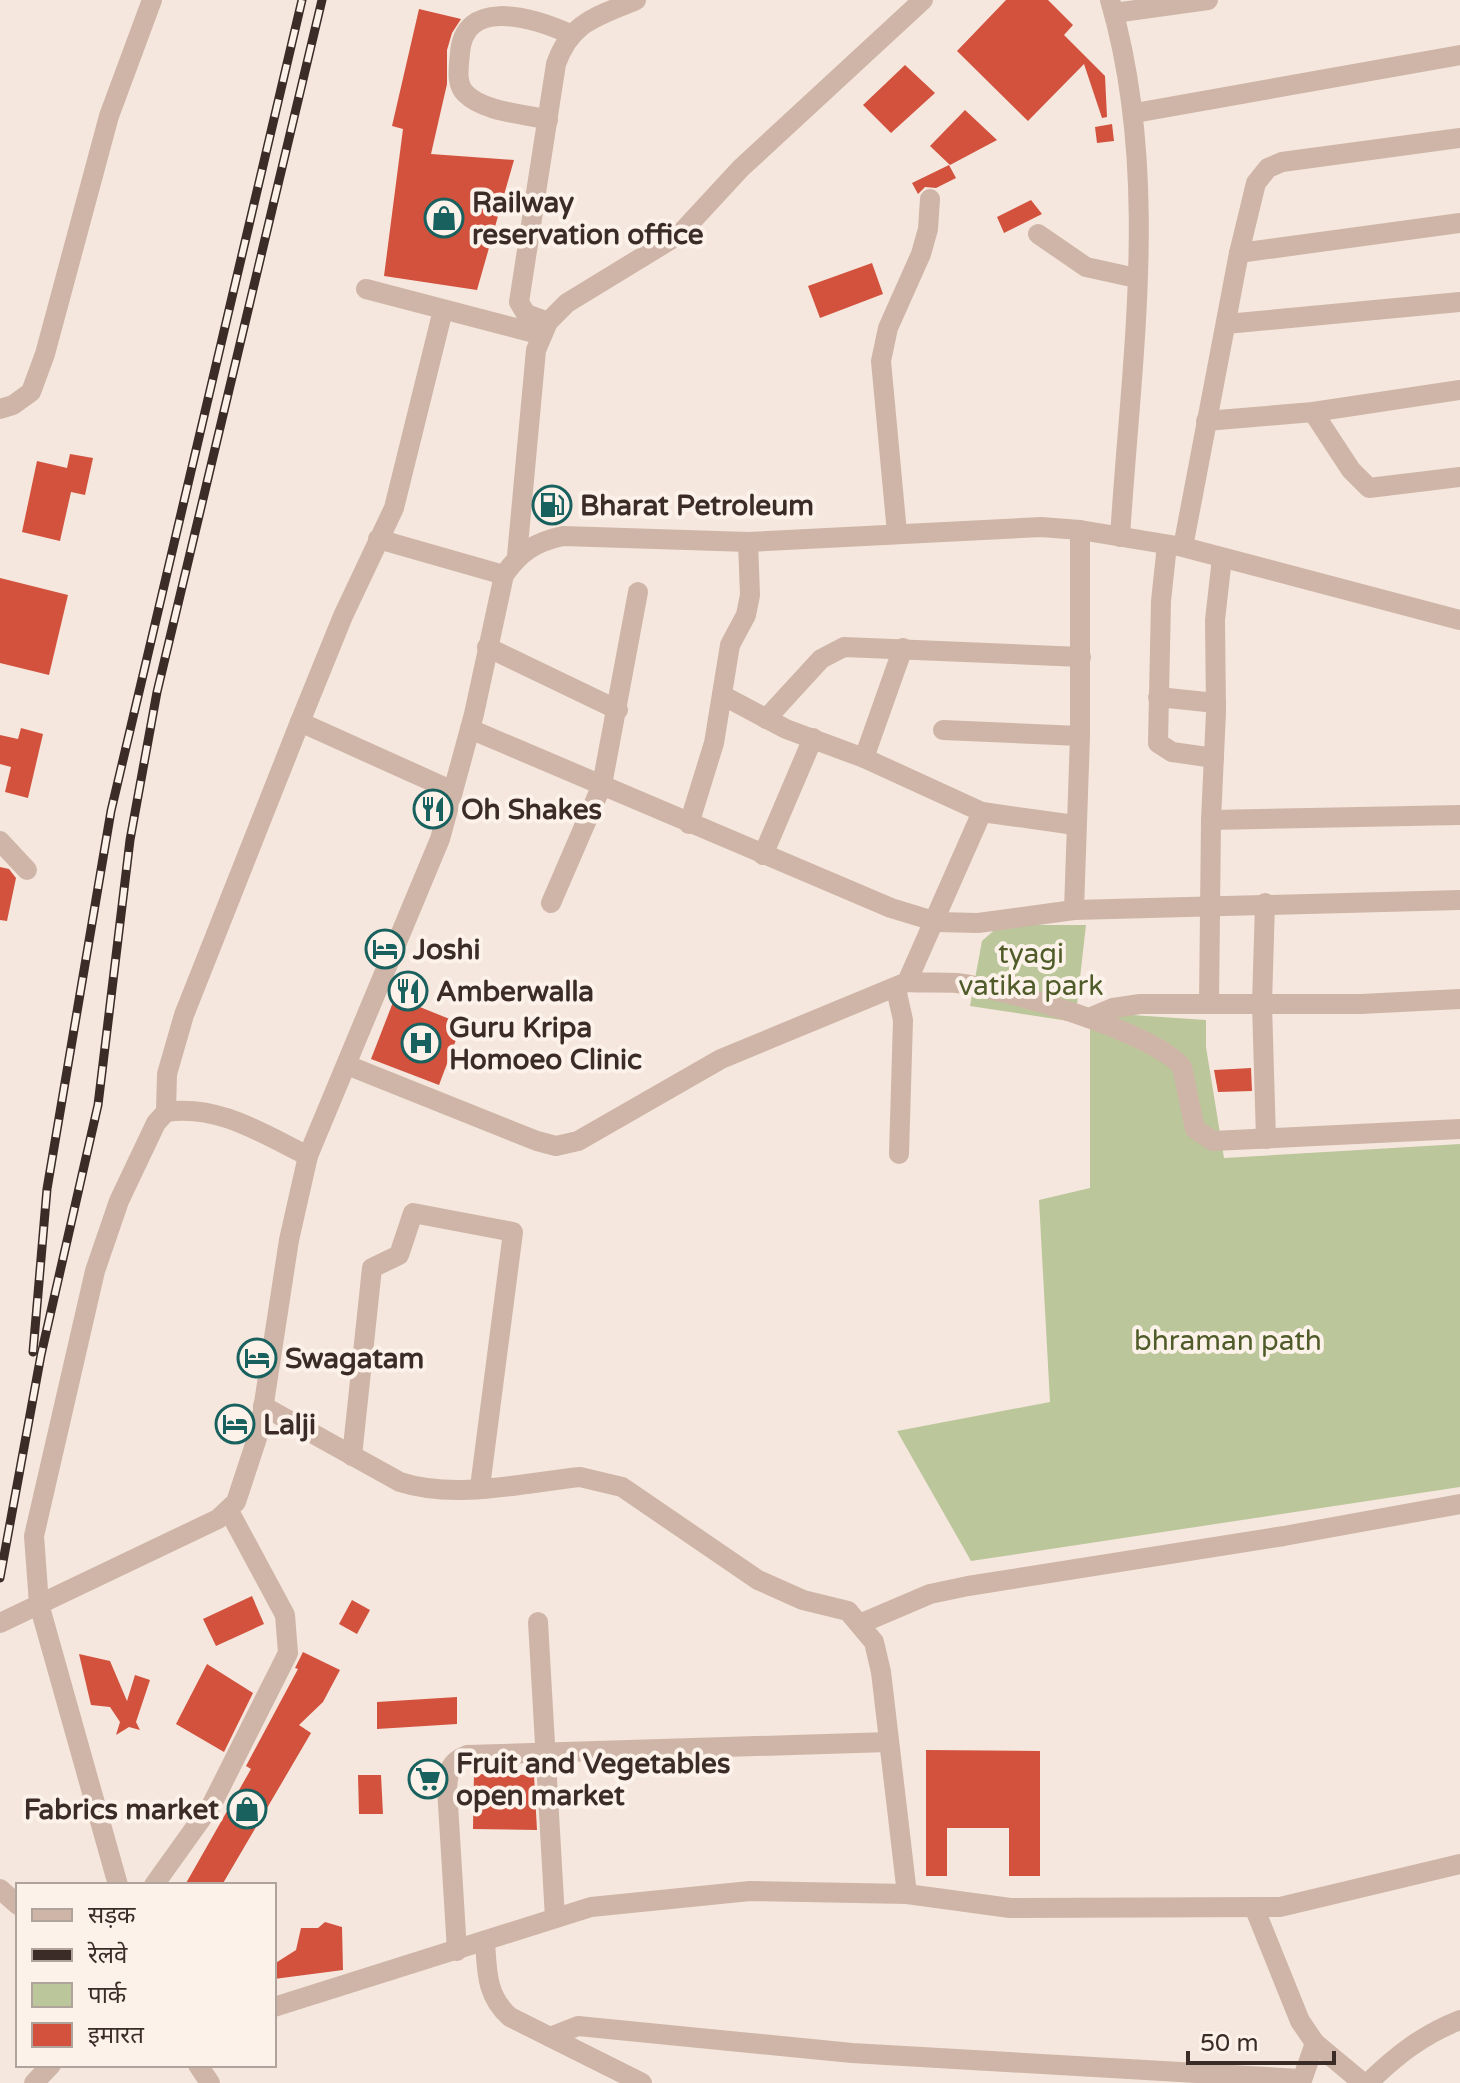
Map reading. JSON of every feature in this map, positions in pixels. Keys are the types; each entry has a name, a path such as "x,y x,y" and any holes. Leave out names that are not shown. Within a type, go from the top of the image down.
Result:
{"street":[{"path":"0,409 13,405 31,392 36,380 109,116 152,0"},
{"path":"545,328 526,314 519,302 556,64 570,34 636,0"},
{"path":"517,556 536,350 545,328 567,303 680,234 741,168 923,0"},
{"path":"1120,537 1141,202 1135,113 1112,6 1208,0"},
{"path":"548,120 478,103 464,93 459,81 461,41 469,16 478,6 494,4 511,7 570,34"},
{"path":"1135,113 1460,55"},
{"path":"1214,758 1162,749 1158,743 1161,601 1206,421 1256,183 1268,168 1282,162 1460,138"},
{"path":"897,533 881,361 888,328 921,254 928,229 930,199"},
{"path":"1239,253 1460,223"},
{"path":"1038,234 1086,267 1136,278"},
{"path":"366,289 443,310 545,328"},
{"path":"1226,324 1460,302"},
{"path":"166,1112 167,1074 184,1015 300,722 394,508 443,310"},
{"path":"1206,421 1313,412 1460,390"},
{"path":"1313,412 1351,470 1369,488 1460,477"},
{"path":"0,1623 229,1511 260,1429 289,1240 308,1156 440,839 470,729 504,575 517,556 539,541 563,536 748,542 1041,527 1080,530 1175,546 1460,620"},
{"path":"1074,910 1080,736 1080,530"},
{"path":"378,539 504,575"},
{"path":"689,824 714,743 730,645 746,615 750,595 748,542"},
{"path":"1209,1004 1215,620 1222,558"},
{"path":"551,903 602,785 638,592"},
{"path":"766,719 832,651 858,646 1081,657"},
{"path":"487,647 618,710"},
{"path":"864,758 903,648"},
{"path":"722,695 766,719 864,758 982,812 1075,825"},
{"path":"1158,697 1216,703"},
{"path":"300,722 453,791"},
{"path":"470,729 891,908 937,922 978,923 1074,910 1460,900"},
{"path":"943,730 1080,736"},
{"path":"763,855 813,738"},
{"path":"899,1154 902,986 937,922 982,812"},
{"path":"1211,820 1460,815"},
{"path":"0,841 27,870"},
{"path":"1265,903 1262,1004 1266,1139"},
{"path":"347,1065 556,1146 578,1141 721,1059 902,986 969,985 1089,1018 1146,1042 1178,1062 1184,1074 1195,1129 1213,1141 1460,1129"},
{"path":"1089,1018 1113,1008 1140,1004 1460,999"},
{"path":"117,1883 39,1604 34,1536 95,1271 119,1201 156,1123 166,1112 182,1109 224,1115 308,1156"},
{"path":"352,1456 372,1268 399,1255 413,1213 513,1232 480,1487"},
{"path":"263,1406 400,1482 420,1488 444,1491 580,1477 601,1479 622,1487 758,1580 803,1600 848,1611 862,1623 874,1642 881,1672 907,1894"},
{"path":"862,1623 930,1594 968,1586 1284,1536 1460,1504"},
{"path":"155,1883 212,1804 288,1653 285,1615 229,1511"},
{"path":"538,1622 555,1918"},
{"path":"457,1951 447,1788 450,1766 467,1755 889,1742"},
{"path":"276,2006 591,1907 750,1891 907,1894 1010,1908 1280,1907 1460,1864"},
{"path":"0,1889 16,1903"},
{"path":"1254,1907 1300,2021 1315,2043 1365,2083 1408,2045 1429,2032 1460,2020"},
{"path":"485,1941 488,1986 496,2005 510,2017 642,2083"},
{"path":"550,2037 578,2026 852,2053 1300,2081 1315,2043"},
{"path":"34,2083 49,2067"}],"green space":[{"name":"tyagi vatika park","path":"1000,925 1086,925 1075,1022 970,1006 982,941"},
{"name":"bhraman path","path":"1102,1013 1206,1020 1206,1047 1224,1158 1460,1144 1460,1487 971,1561 897,1431 1050,1402 1039,1200 1090,1188 1090,1015"}],"building":[{"path":"1006,0 1048,0 1073,25 1064,35 1105,76 1107,117 1102,118 1084,64 1028,121 957,51"},
{"name":"Railway reservation office","path":"419,9 461,19 452,33 447,50 447,84 431,154 514,160 477,290 384,276 403,129 392,126"},
{"path":"905,65 935,93 891,133 863,105"},
{"path":"965,110 997,140 950,165 930,146"},
{"path":"1112,124 1114,141 1097,143 1095,127"},
{"path":"949,165 956,178 936,188 925,187 918,194 912,183"},
{"path":"1031,200 1042,214 1004,233 997,217"},
{"path":"872,263 883,294 820,318 808,286"},
{"path":"70,454 93,458 85,495 71,492 60,541 22,532 37,461 67,468"},
{"path":"0,578 68,595 49,675 0,663"},
{"path":"21,728 43,734 28,798 5,792 11,767 0,764 0,735 18,739"},
{"path":"0,867 9,869 16,878 7,921 0,920"},
{"path":"395,997 462,1024 439,1085 371,1059"},
{"path":"1251,1068 1252,1091 1218,1092 1214,1070"},
{"path":"252,1596 264,1624 216,1646 203,1619"},
{"path":"352,1600 370,1610 357,1634 339,1624"},
{"name":"Fabrics market","path":"303,1652 340,1670 323,1702 299,1725 311,1733 223,1883 186,1883 251,1769 246,1766 298,1669 295,1668"},
{"path":"79,1654 110,1661 127,1701 135,1675 150,1680 136,1722 140,1730 129,1727 116,1735 120,1722 110,1707 91,1705"},
{"path":"207,1664 253,1693 224,1752 176,1724"},
{"path":"457,1697 457,1724 377,1729 377,1702"},
{"path":"926,1750 1040,1751 1040,1876 1009,1876 1009,1828 947,1828 947,1876 926,1876"},
{"path":"474,1774 534,1775 537,1830 473,1829"},
{"path":"358,1775 381,1775 383,1814 359,1814"},
{"path":"325,1922 342,1927 343,1970 276,1979 276,1963 296,1950 301,1928 318,1928"}],"railway":[{"path":"33,1352 47,1189 111,811 302,0"},
{"path":"0,1578 41,1355 98,1105 130,840 157,692 322,0"}],"place":[{"name":"Railway reservation office","path":"444,218"},
{"name":"Bharat Petroleum","path":"552,505"},
{"name":"Oh Shakes","path":"433,809"},
{"name":"Joshi","path":"385,949"},
{"name":"Amberwalla","path":"408,991"},
{"name":"Guru Kripa Homoeo Clinic","path":"421,1043"},
{"name":"Swagatam","path":"257,1358"},
{"name":"Lalji","path":"235,1424"},
{"name":"Fruit and Vegetables open market","path":"428,1779"},
{"name":"Fabrics market","path":"247,1809"}]}
